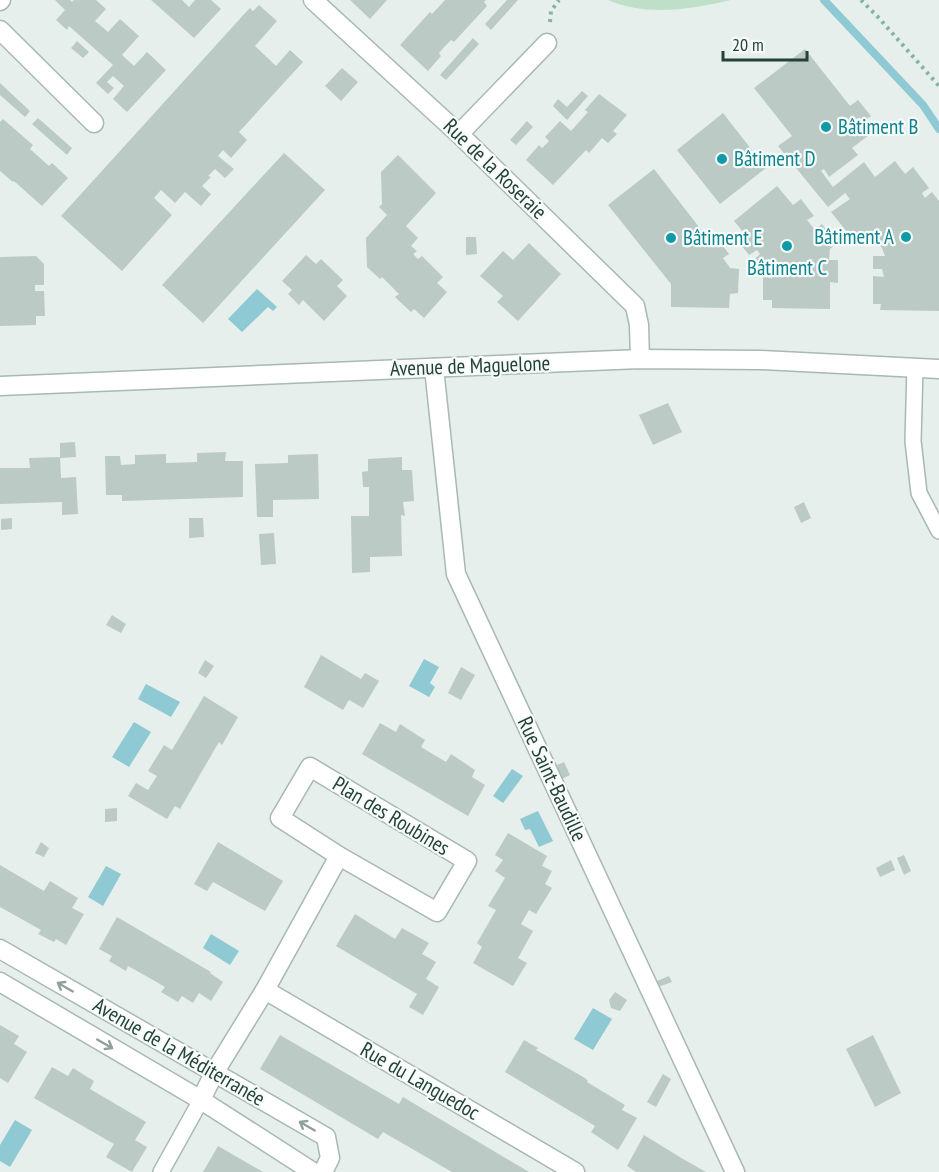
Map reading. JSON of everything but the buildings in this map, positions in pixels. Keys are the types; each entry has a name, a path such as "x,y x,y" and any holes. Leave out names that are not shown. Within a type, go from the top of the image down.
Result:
{"street":[{"name":"Rue de la Roseraie","path":"313,0 459,134 635,306 639,325 640,359"},
{"path":"0,30 93,123"},
{"path":"459,134 548,43"},
{"name":"Avenue de Maguelone","path":"0,386 640,359 760,360 939,369"},
{"name":"Rue Saint-Baudille","path":"434,368 456,574 735,1172"},
{"name":"Plan des Roubines","path":"310,767 467,861 437,912 339,856 280,818 310,767"},
{"path":"201,1100 214,1073 265,990 339,856"},
{"name":"Avenue de la Méditerranée","path":"0,949 326,1137 330,1158 323,1172"},
{"name":"Avenue de la Méditerranée","path":"0,982 201,1100 313,1172"},
{"name":"Rue du Languedoc","path":"265,990 575,1172"}],"lane":[{"path":"915,367 913,441 919,493 939,531"},
{"path":"160,1172 201,1100"}],"path":[{"path":"861,0 878,16 939,86"}],"green space":[{"path":"608,0 731,0 701,6 654,10"}],"water":[{"path":"257,289 277,307 273,311 268,307 242,332 228,319"},
{"path":"424,659 439,667 430,683 435,687 429,697 409,686"},
{"path":"146,684 180,702 171,717 138,699"},
{"path":"134,722 151,732 129,767 112,757"},
{"path":"512,769 523,776 503,803 493,796"},
{"path":"538,811 553,841 539,847 530,829 525,830 520,819"},
{"path":"106,866 121,874 103,906 88,897"},
{"path":"211,934 239,951 230,965 203,948"},
{"path":"593,1008 612,1019 593,1050 574,1039"},
{"path":"15,1120 32,1130 10,1167 0,1161 0,1145"}],"waterway":[{"path":"824,0 923,105 939,129"}],"place":[{"name":"Bâtiment B","path":"826,127"},
{"name":"Bâtiment D","path":"722,159"},
{"name":"Bâtiment A","path":"906,237"},
{"name":"Bâtiment E","path":"671,238"},
{"name":"Bâtiment C","path":"787,246"}]}
